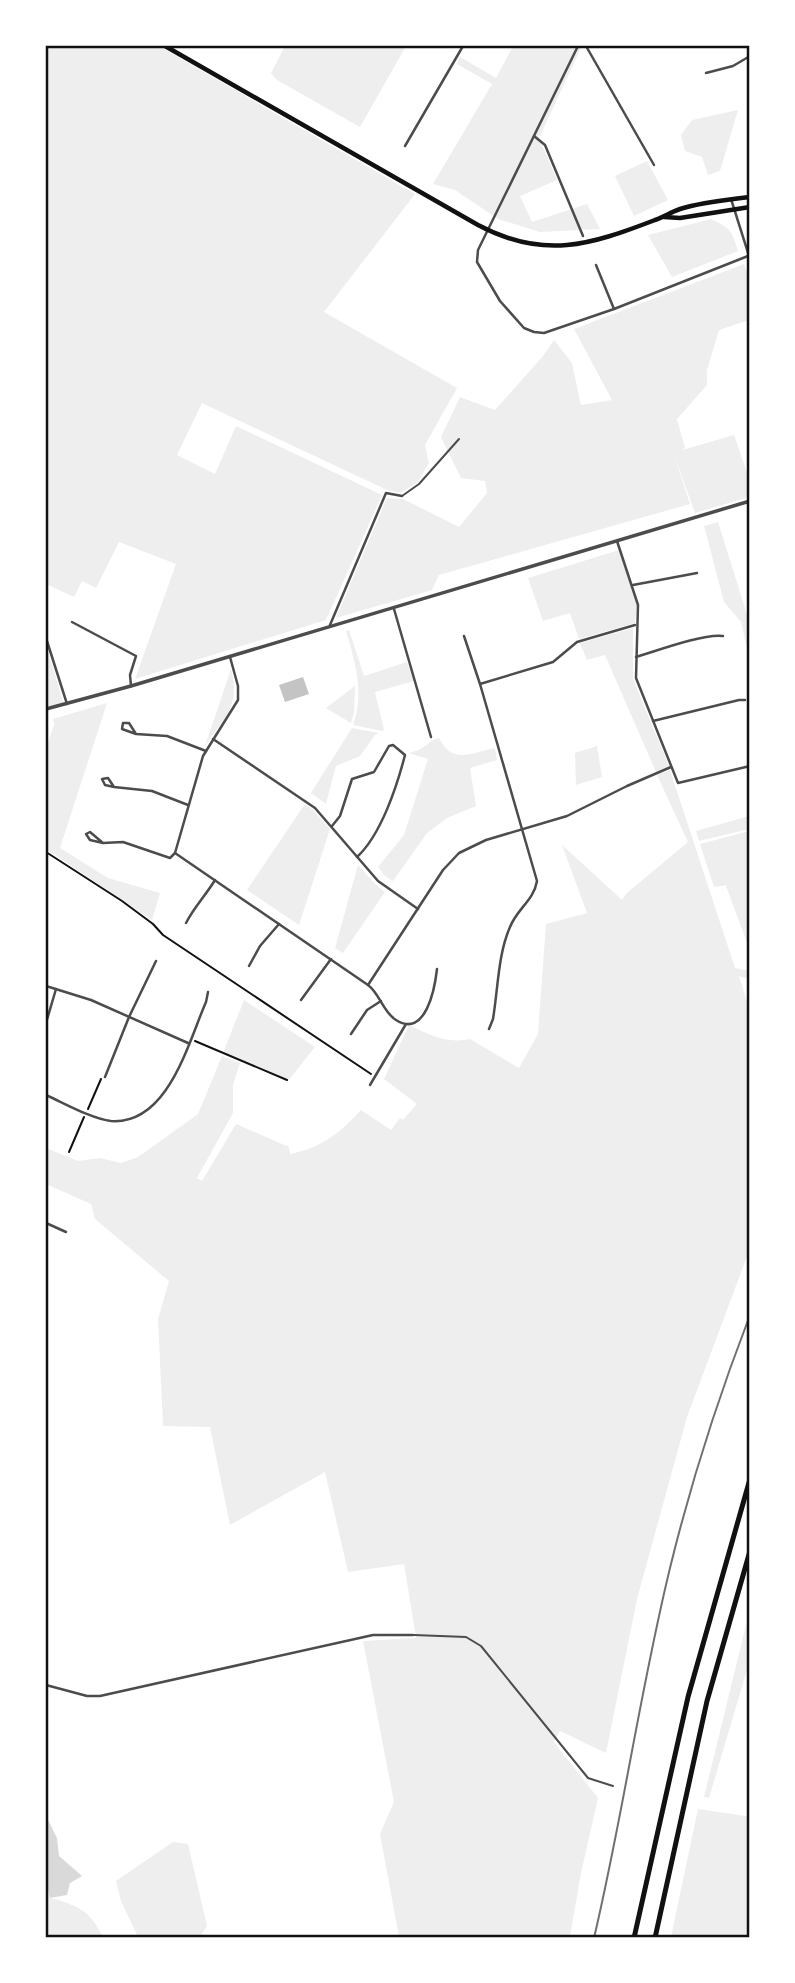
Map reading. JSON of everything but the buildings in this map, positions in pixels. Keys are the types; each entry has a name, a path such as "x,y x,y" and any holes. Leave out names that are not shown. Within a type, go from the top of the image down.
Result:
{"highway":[{"path":"634,1937 688,1697 750,1479"},
{"path":"655,1937 707,1701 750,1551"}],"main road":[{"path":"165,46 487,230 528,244 574,246 609,238 700,203 750,197"},
{"path":"663,217 680,218 750,207"}],"street":[{"path":"405,146 463,46"},
{"path":"578,46 478,250 477,262 500,300 524,328 534,332 555,331 749,258 731,200"},
{"path":"586,46 654,165"},
{"path":"706,73 733,66 750,56"},
{"path":"534,136 545,145 583,236"},
{"path":"596,265 614,309"},
{"path":"330,625 386,494 402,496"},
{"path":"46,709 230,657 750,501"},
{"path":"617,541 638,605 636,678 678,783 750,766"},
{"path":"633,585 697,573"},
{"path":"393,607 431,737"},
{"path":"72,622 136,656 130,675 131,686"},
{"path":"481,684 553,662 576,642 636,625"},
{"path":"464,636 481,684 537,881 535,893 518,911 509,929 489,1028"},
{"path":"636,657 697,640 723,636"},
{"path":"46,638 67,705"},
{"path":"103,843 123,842 170,858 175,853 206,751 237,700 238,686 230,657"},
{"path":"652,721 738,700 745,701"},
{"path":"136,734 167,736 206,751"},
{"path":"213,739 315,808 378,881 418,909"},
{"path":"331,827 340,816 352,779 374,772 389,746 393,745 405,755 387,811 365,850 357,857"},
{"path":"368,985 443,870 459,852 486,840 567,816 671,767"},
{"path":"114,787 152,791 188,805"},
{"path":"175,853 377,991 381,1001 396,1020 406,1024"},
{"path":"186,923 196,903 207,894 215,880"},
{"path":"249,965 260,946 279,924"},
{"path":"301,1000 331,959"},
{"path":"105,1077 129,1017 156,961"},
{"path":"370,1085 406,1024 420,1017 428,1009 437,969"},
{"path":"46,986 91,1000 189,1041"},
{"path":"46,1023 56,989"},
{"path":"46,1095 110,1121 131,1119 154,1106 169,1088 208,992"},
{"path":"351,1034 367,1010 381,1001"},
{"path":"46,1223 66,1232"},
{"path":"46,1685 88,1696 100,1696 373,1635 413,1635"}],"lane":[{"path":"402,496 419,484 459,439"},
{"path":"413,1635 467,1637 481,1647 588,1778 613,1786"}],"path":[{"path":"46,852 122,901 163,935 376,1077"},
{"path":"189,1041 287,1080"}],"shaded area":[{"path":"46,46 159,46 415,194 324,312 457,388 425,445 429,463 418,482 401,493 387,490 202,403 177,455 215,474 236,426 382,495 326,620 135,679 176,564 119,542 96,588 82,581 74,597 46,584"},
{"path":"285,46 406,46 360,127 277,80 271,73"},
{"path":"508,46 582,46 539,138 557,180 520,196 532,222 587,204 600,229 540,232 498,219 455,190 433,184 492,84 457,64 460,57 496,78 512,48"},
{"path":"738,110 720,171 708,175 702,157 685,151 681,135 692,120"},
{"path":"647,161 668,200 634,216 615,176"},
{"path":"711,219 729,231 738,251 672,277 648,235"},
{"path":"744,264 749,277 749,320 719,330 707,370 707,385 677,419 685,448 682,450 734,435 749,478 749,497 695,513 673,452 690,504 439,575 432,590 336,618 387,498 403,499 459,527 487,493 485,481 461,478 441,437 460,397 495,410 554,340 572,363 581,405 612,400 574,329"},
{"path":"718,522 749,621 749,657 741,622 724,602 704,526"},
{"path":"619,550 637,605 635,623 579,639 570,613 543,621 528,578"},
{"path":"633,628 633,679 669,766 656,772 605,655 587,660 580,643"},
{"path":"349,630 364,676 407,662 414,681 375,692 384,730 382,731 353,725 357,713 358,689 346,631"},
{"path":"46,644 63,702 67,705 46,707"},
{"path":"231,669 234,681 232,702 225,718 205,746"},
{"path":"355,686 354,713 351,723 326,708"},
{"path":"107,703 60,848 108,878 160,893 152,920 46,849 46,749 54,725 53,719"},
{"path":"352,728 379,733 360,756 336,766 326,804 311,793"},
{"path":"439,738 450,752 456,754 470,754 495,748 497,760 470,768 476,806 447,818 427,833 393,881 378,867 404,835 428,759 409,753"},
{"path":"597,746 602,777 576,785 575,753"},
{"path":"670,770 735,968 749,971 749,979 739,976 750,1011 749,1251 687,1417 637,1599 606,1753 560,1731 554,1742 598,1798 570,1937 399,1937 380,1834 394,1802 363,1641 416,1638 404,1564 348,1572 325,1472 230,1525 210,1427 163,1426 158,1319 169,1281 95,1219 91,1204 46,1184 46,1148 78,1161 100,1158 121,1163 138,1157 198,1114 222,1056 240,1063 233,1085 233,1113 197,1178 202,1181 236,1124 289,1147 290,1154 311,1148 329,1138 361,1110 391,1130 400,1118 403,1120 417,1104 384,1079 409,1025 446,1039 470,1039 519,1068 538,1034 546,924 587,913 562,845 622,900 688,842 657,775"},
{"path":"305,804 330,829 299,925 247,890"},
{"path":"749,816 749,829 699,841 696,831"},
{"path":"750,831 749,948 726,886 728,885 714,887 700,844"},
{"path":"358,865 385,892 343,953 335,948"},
{"path":"244,1000 315,1047 288,1081 223,1053"},
{"path":"749,1613 749,1663 709,1798 704,1797"},
{"path":"698,1809 745,1816 749,1814 749,1937 671,1937"},
{"path":"46,1816 57,1838 59,1856 82,1876 70,1883 67,1895 50,1898 46,1884"},
{"path":"173,1842 188,1844 207,1926 200,1937 138,1937 121,1901 116,1881"},
{"path":"46,1884 50,1898 82,1910 103,1937 46,1937"}],"railway":[{"path":"594,1938 670,1568 706,1440 750,1315"}]}
